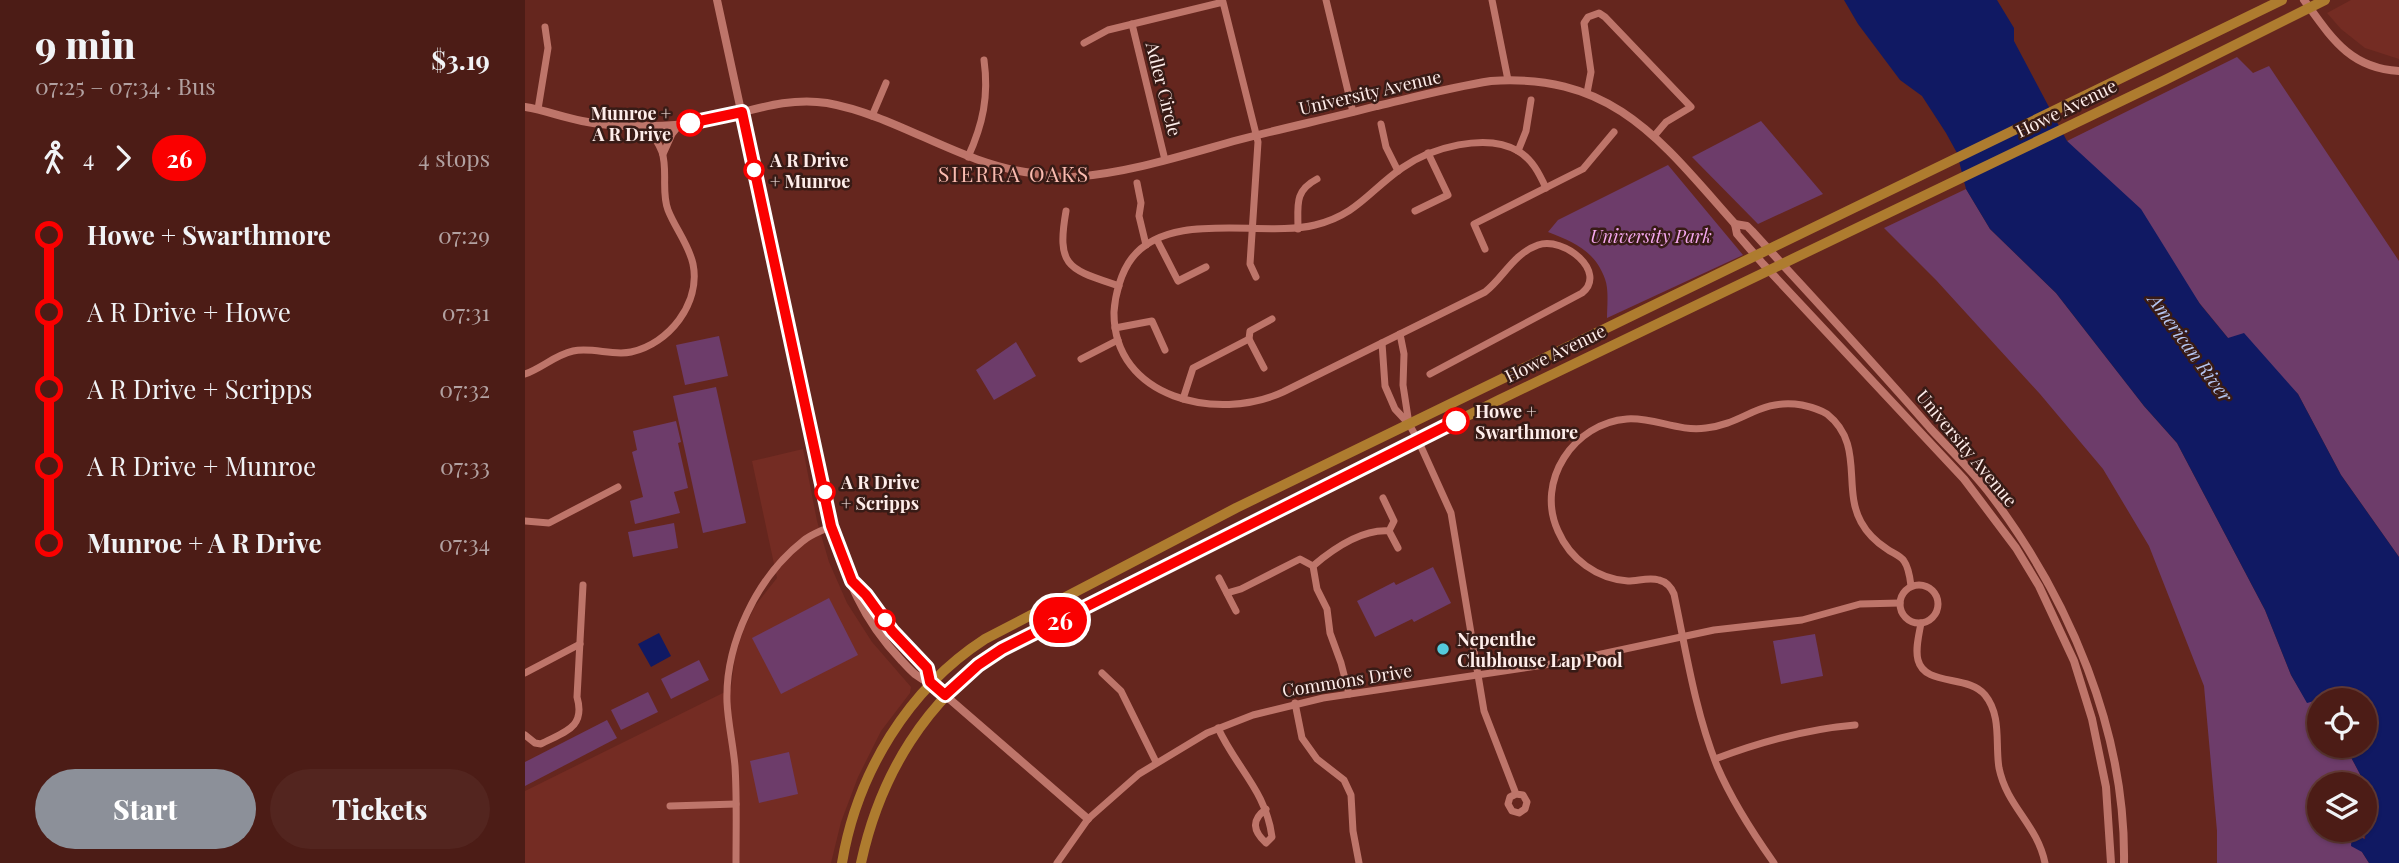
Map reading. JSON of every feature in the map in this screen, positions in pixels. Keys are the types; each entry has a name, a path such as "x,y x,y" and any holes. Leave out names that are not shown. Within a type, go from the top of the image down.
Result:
{"main road":[{"name":"Howe Avenue","path":"842,863 853,814 875,763 895,727 930,682 972,647 1236,508 2282,0"},
{"name":"Howe Avenue","path":"861,863 875,816 895,765 909,740 945,695 978,665 1002,649 1418,440 2325,0"}],"street":[{"path":"717,0 831,526 855,596 865,616 887,645 918,678 930,682 1088,819"},
{"path":"1326,0 1353,112"},
{"path":"1492,0 1508,80"},
{"path":"2304,0 2339,46 2350,55 2371,65 2399,71"},
{"name":"Adler Circle","path":"1084,43 1097,35 1132,24 1223,2 1256,135"},
{"path":"1587,93 1591,72 1584,23 1588,17 1599,13 1691,107 1666,122 1655,135"},
{"name":"Adler Circle","path":"1132,24 1165,160"},
{"path":"538,109 548,48 545,27"},
{"path":"968,157 984,117 987,89 984,60"},
{"name":"University Avenue","path":"525,107 583,121 645,125 709,121 793,101 826,103 872,116 968,157 1022,173 1069,178 1104,174 1165,160 1256,135 1469,84 1508,80 1551,83 1587,93 1626,113 1655,135 1735,224 1737,234 1763,264 1964,479 2016,548 2039,586 2074,661 2095,730 2109,814 2111,863"},
{"path":"872,116 886,83"},
{"path":"1518,151 1526,131 1531,100"},
{"path":"525,374 539,370 558,356 575,351 629,352 647,347 664,337 676,325 692,286 693,264 668,209 663,187 663,154 680,124"},
{"path":"1381,124 1386,147 1398,171"},
{"path":"645,125 663,154"},
{"path":"1485,249 1474,224 1583,169 1614,132"},
{"path":"1256,135 1258,156 1250,264 1256,277"},
{"path":"1430,374 1582,293 1588,288 1590,279 1586,267 1565,247 1549,243 1535,246 1507,266 1485,292 1287,390 1257,402 1212,405 1161,391 1129,363 1115,328 1114,310 1119,286 1132,257 1157,240 1200,229 1298,229 1323,223 1354,209 1398,171 1428,153 1442,149 1486,142 1497,143 1518,151 1531,162 1546,188"},
{"path":"1415,211 1448,195 1428,153"},
{"path":"1298,229 1297,206 1300,192 1318,178"},
{"path":"1137,183 1141,203 1139,216 1146,245"},
{"path":"1066,211 1061,242 1066,258 1083,274 1119,286"},
{"name":"University Avenue","path":"1735,224 1747,226 1752,231 1985,487 2046,582 2070,628 2097,695 2118,785 2124,863"},
{"path":"1157,240 1178,281 1206,267"},
{"path":"1264,368 1249,338 1250,331 1272,319"},
{"path":"1115,328 1152,321 1165,350"},
{"path":"1400,334 1409,424"},
{"path":"1183,399 1193,368 1249,338"},
{"path":"1081,359 1118,340"},
{"path":"1382,343 1385,386 1395,409 1409,424 1418,440 1451,513 1489,726 1516,794"},
{"path":"1774,863 1740,812 1714,759 1698,706 1674,594 1669,585 1656,579 1625,580 1594,571 1573,555 1557,531 1552,508 1551,495 1557,470 1577,440 1601,425 1616,420 1639,419 1677,428 1703,429 1728,424 1754,410 1774,404 1790,403 1820,410 1835,423 1849,448 1859,518 1875,540 1904,560 1911,586"},
{"path":"525,520 549,523 618,487"},
{"path":"1383,498 1394,521 1389,531"},
{"path":"736,863 735,767 727,701 727,677 734,642 755,598 789,554 804,540 831,526"},
{"path":"1313,566 1331,551 1375,530 1389,531"},
{"path":"1389,531 1398,548"},
{"path":"1227,593 1241,589 1300,559 1313,566"},
{"path":"1313,566 1317,589 1327,609 1329,633 1349,694"},
{"path":"1219,578 1236,611"},
{"path":"852,581 866,595 892,631 927,668 930,682"},
{"path":"525,734 535,743 541,744 576,723 580,712 577,697 583,585"},
{"path":"1925,585 1938,599 1937,612 1927,622 1913,622 1901,611 1903,593 1911,586 1925,585"},
{"name":"Commons Drive","path":"1057,863 1088,819 1156,762 1218,729 1253,715 1295,703 1600,656 1683,635 1803,620 1873,602 1900,603"},
{"path":"1921,623 1917,652 1920,667 1935,678 1955,680 1976,687 1990,702 1996,722 1999,767 2006,789 2015,807 2035,833 2045,863"},
{"path":"525,673 580,644"},
{"path":"1102,673 1121,691 1156,762"},
{"path":"1295,703 1299,729 1307,747 1317,759 1344,779 1351,795 1353,831 1359,863"},
{"path":"1714,759 1804,731 1855,725"},
{"path":"1218,729 1240,768 1253,783 1266,809"},
{"path":"670,806 736,804"}],"shaded area":[{"path":"2351,0 2399,0 2399,59 2365,48 2341,29 2327,13"},
{"path":"803,449 817,521 829,562 847,603 872,642 911,687 910,693 881,731 858,777 841,822 831,863 525,863 525,791 731,689 735,656 744,629 755,606 777,578 752,461"}],"green space":[{"path":"2237,57 2253,73 2269,66 2399,261 2399,557 2341,475 2298,394 2228,338 2067,141"},
{"path":"1761,121 1823,194 1758,224 1692,157"},
{"name":"University Park","path":"1668,165 1743,255 1607,318 1606,283 1596,261 1575,244 1548,232 1558,220"},
{"path":"1966,189 1990,229 2056,293 2144,406 2177,443 2265,610 2291,675 2307,702 2307,758 2351,758 2359,772 2307,772 2307,842 2363,842 2362,852 2369,863 2217,863 2217,831 2204,686 2149,546 2103,469 2040,394 1936,280 1884,228"},
{"path":"719,336 728,376 685,385 676,345"},
{"path":"1016,342 1036,376 994,400 976,370"},
{"path":"716,387 746,523 703,533 673,396"},
{"path":"676,421 688,488 674,492 680,513 635,524 630,501 643,497 632,452 637,450 633,431"},
{"path":"674,523 678,548 633,557 628,532"},
{"path":"1433,567 1451,603 1414,622 1412,619 1375,637 1357,601 1394,582 1396,585"},
{"path":"829,598 858,655 781,694 752,638"},
{"path":"1815,634 1823,676 1781,684 1773,641"},
{"path":"699,660 709,680 671,699 661,679"},
{"path":"648,692 658,712 621,730 611,710"},
{"path":"607,720 617,738 525,786 525,762"},
{"path":"789,752 798,794 759,803 750,761"}],"water":[{"name":"American River","path":"1844,0 1997,0 2014,28 2014,41 2067,141 2141,209 2200,304 2228,338 2244,333 2298,394 2341,475 2399,557 2399,863 2369,863 2362,852 2351,846 2351,842 2377,842 2377,772 2359,772 2351,758 2377,758 2377,688 2307,688 2307,703 2291,675 2265,610 2177,443 2144,406 2056,293 1990,229 1966,189 1957,153 1946,133 1922,96 1900,80 1858,24"},
{"path":"659,633 671,656 651,667 638,644"}],"bus line":[{"name":"26","path":"690,123 742,112 831,526 838,547 852,581 866,595 892,631 927,668 930,682 945,695 978,665 1002,649 1456,421"}],"place":[{"name":"Munroe + A R Drive","path":"690,123"},
{"name":"A R Drive + Munroe","path":"754,170"},
{"name":"Howe + Swarthmore","path":"1456,421"},
{"name":"A R Drive + Scripps","path":"825,492"},
{"name":"Nepenthe Clubhouse Lap Pool","path":"1443,649"}],"district":[{"name":"SIERRA OAKS","path":"1014,173"}]}
